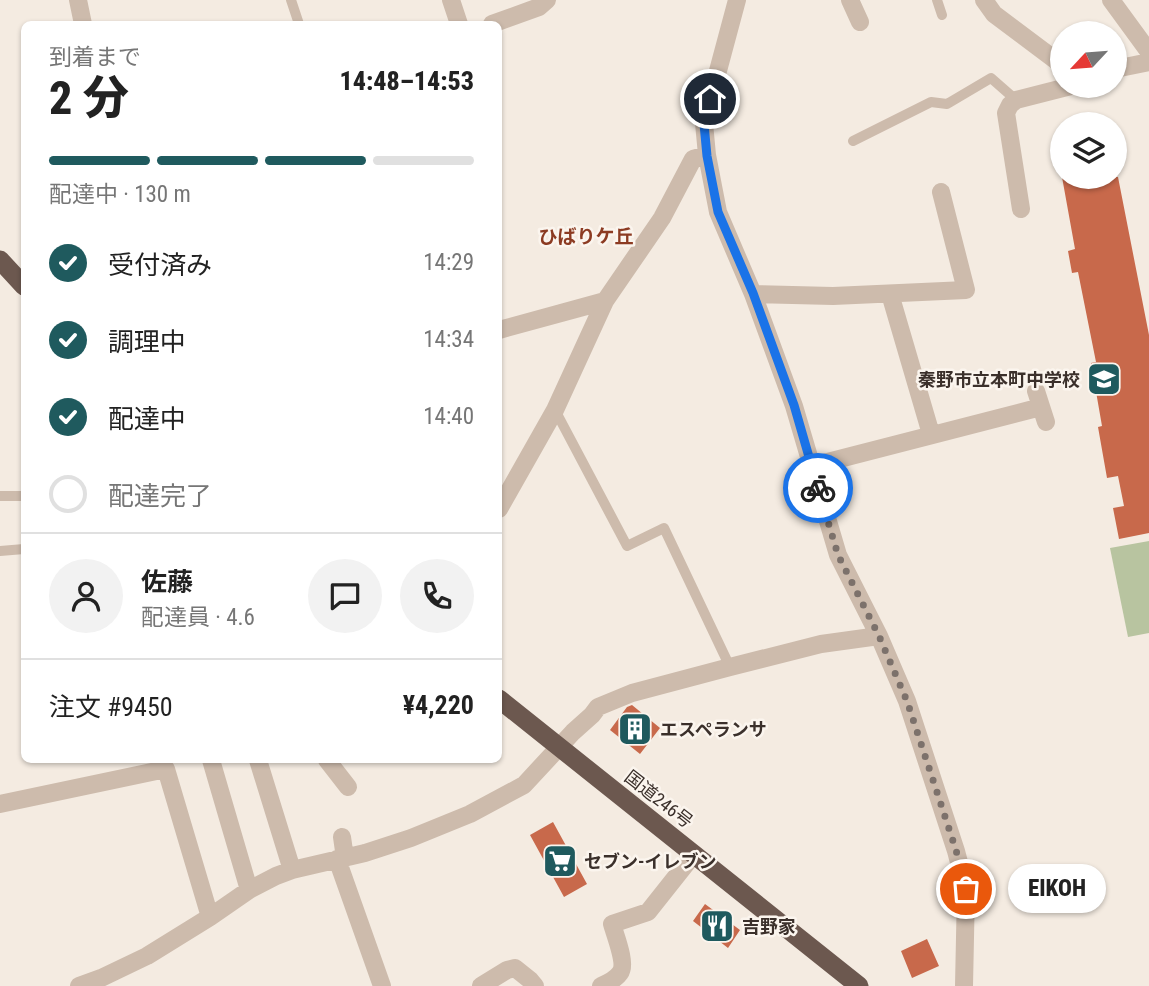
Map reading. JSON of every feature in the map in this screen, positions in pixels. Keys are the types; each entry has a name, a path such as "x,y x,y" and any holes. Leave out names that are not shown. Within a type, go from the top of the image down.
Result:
{"highway":[{"path":"0,260 21,283"},
{"name":"国道246号","path":"502,701 859,986"}],"street":[{"path":"78,0 82,21"},
{"path":"451,0 458,21"},
{"path":"500,21 539,7 547,0"},
{"path":"737,0 704,124 718,212 753,293 794,405 838,555 879,636 907,701 956,850 966,889 964,986"},
{"path":"850,0 860,22"},
{"path":"984,0 995,15 1050,56"},
{"path":"1111,0 1149,52"},
{"path":"1127,67 1149,62"},
{"path":"1021,209 1006,113 1016,100 1050,91"},
{"path":"502,504 555,410 605,301 662,218 693,159 707,156"},
{"path":"753,293 832,296 966,290 941,192"},
{"path":"890,294 931,434"},
{"path":"502,329 605,301"},
{"path":"812,466 1041,406"},
{"path":"79,986 147,956 249,890 292,870 341,859 411,838 470,814 524,785 598,707 632,693 821,644 879,636"},
{"path":"212,763 249,890"},
{"path":"259,763 292,870"},
{"path":"329,763 348,787"},
{"path":"0,804 166,769 210,917"},
{"path":"342,837 341,859 382,986"},
{"path":"601,986 622,972 623,965 612,924 648,912 694,854"},
{"path":"481,986 515,968 535,986"}],"lane":[{"path":"291,0 298,21"},
{"path":"937,0 942,15"},
{"path":"853,141 931,103 947,104 991,78 1016,100"},
{"path":"555,410 627,545 664,528 730,667"},
{"path":"0,496 21,496"},
{"path":"0,551 21,549"}],"green space":[{"path":"1149,541 1149,633 1128,637 1110,548"}],"building":[{"path":"1064,189 1120,189 1149,335 1149,533 1119,539 1113,508 1124,506 1118,476 1107,478 1098,427 1102,426 1091,363 1096,362 1078,272 1072,273 1068,251 1075,249"},
{"name":"エスペランサ","path":"632,705 660,728 640,754 610,730 627,707"},
{"name":"セブン-イレブン","path":"553,822 587,884 564,897 530,835"},
{"name":"吉野家","path":"705,904 740,930 728,948 693,921"},
{"path":"927,939 939,966 912,978 901,951"}],"way so far":[{"path":"818,488 838,555 879,636 907,701 956,850 966,889"}],"place":[{"name":"秦野市立本町中学校","path":"1104,379"},
{"name":"エスペランサ","path":"635,729"},
{"name":"セブン-イレブン","path":"560,861"},
{"name":"EIKOH","path":"966,889"},
{"name":"吉野家","path":"717,926"}],"district":[{"name":"ひばりケ丘","path":"586,236"}],"route":[{"path":"710,99 704,124 718,212 753,293 794,405 818,488"}]}
